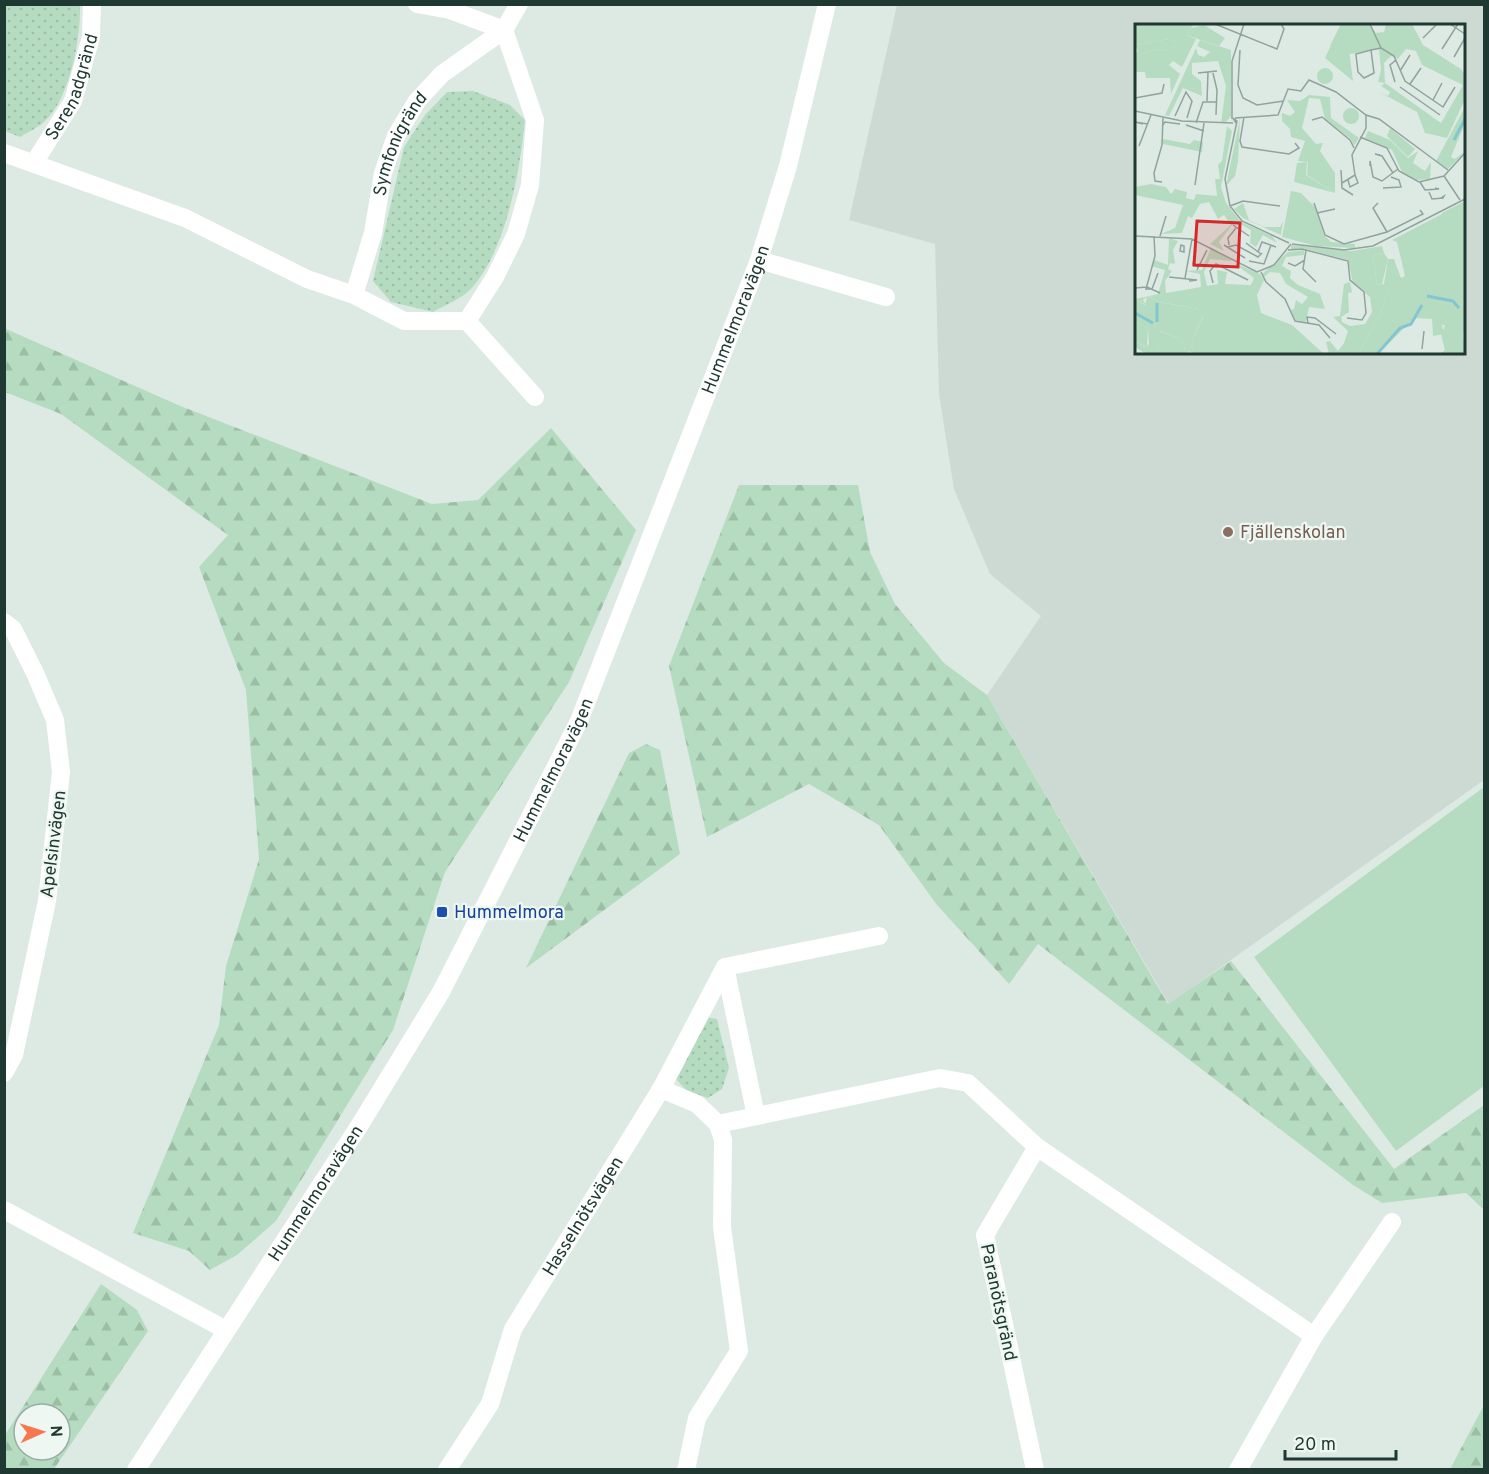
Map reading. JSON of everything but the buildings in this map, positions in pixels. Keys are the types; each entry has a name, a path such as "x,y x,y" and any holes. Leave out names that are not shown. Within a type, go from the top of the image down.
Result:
{"street":[{"name":"Serenadgränd","path":"34,163 73,101 91,37 92,4"},
{"path":"417,4 450,10 504,30 535,120 530,185 516,234 495,277 467,321"},
{"name":"Symfonigränd","path":"354,295 373,233 383,173 396,136 417,101 442,74 504,30 519,4"},
{"name":"Hummelmoravägen","path":"136,1470 361,1123 441,992 579,721 759,260 788,166 827,4"},
{"path":"4,153 185,218 307,279 354,295 404,321 467,321 535,397"},
{"path":"759,260 886,297"},
{"name":"Apelsinvägen","path":"4,622 13,629 36,673 55,720 61,772 47,901 14,1054 4,1073"},
{"path":"756,1116 725,967 879,936"},
{"name":"Hasselnötsvägen","path":"447,1470 490,1404 513,1329 661,1089 725,967"},
{"path":"717,1124 940,1078 968,1083 1037,1147 1314,1336"},
{"path":"661,1089 697,1104 717,1124 723,1140 722,1227 739,1351 697,1418 686,1470"},
{"name":"Paranötsgränd","path":"1035,1470 985,1235 1037,1147"},
{"path":"4,1210 226,1330"},
{"path":"1238,1470 1314,1336 1392,1222"}],"shaded area":[{"name":"Fjällenskolan","path":"897,5 1484,5 1484,780 1169,1004 987,695 1041,616 990,574 954,489 939,394 935,244 849,220"}],"green space":[{"path":"4,5 80,5 76,50 61,99 44,122 20,137 5,131"},
{"path":"473,91 510,105 525,120 520,162 503,230 484,271 472,288 459,298 433,312 391,302 373,281 404,147 425,115 447,92"},
{"path":"4,328 178,405 432,504 478,500 551,428 636,530 569,682 445,872 393,1030 276,1221 237,1255 210,1270 189,1251 133,1233 219,1025 226,966 259,859 246,690 199,567 228,535 61,414 5,392"},
{"path":"739,485 858,485 870,552 895,604 944,663 987,695 1168,1004 1231,961 1394,1169 1484,1105 1484,1210 1466,1193 1382,1203 1353,1185 1038,944 1009,984 937,905 879,825 809,784 707,837 669,666"},
{"path":"646,744 660,750 680,854 526,968 629,753"},
{"path":"1484,787 1484,1086 1396,1151 1254,957"},
{"path":"705,1017 717,1019 729,1068 722,1089 708,1098 687,1091 676,1079"},
{"path":"101,1284 137,1310 148,1331 72,1443 72,1402 26,1402"},
{"path":"1484,1405 1484,1469 1450,1469"},
{"path":"12,1424 12,1462 59,1462 54,1469 5,1469 5,1435"}],"place":[{"name":"Fjällenskolan","path":"1228,532"},
{"name":"Hummelmora","path":"442,912"}]}
